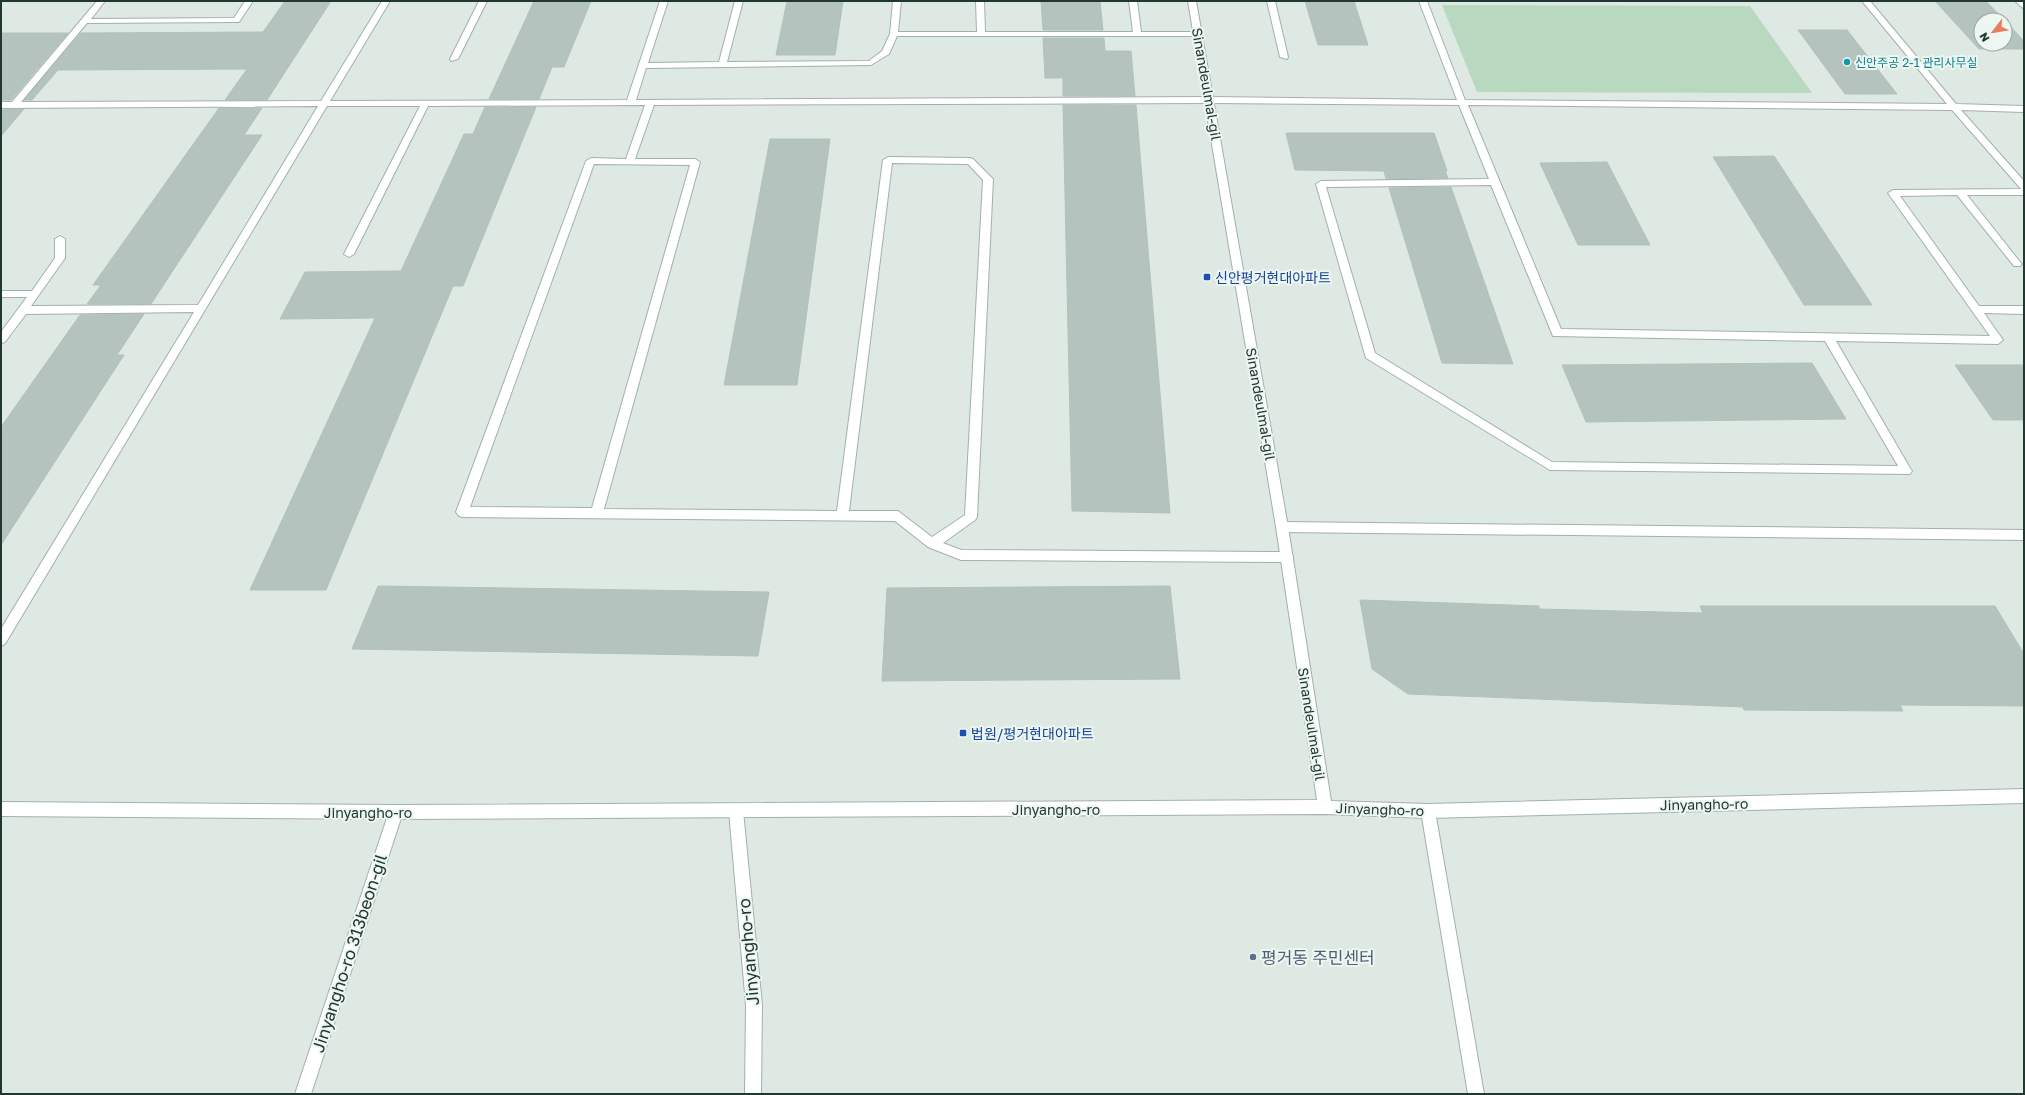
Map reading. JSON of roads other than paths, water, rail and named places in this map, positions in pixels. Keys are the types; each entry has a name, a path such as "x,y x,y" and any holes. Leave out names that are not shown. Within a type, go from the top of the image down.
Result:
{"street":[{"path":"14,105 101,1"},
{"path":"85,20 236,20 249,1"},
{"path":"1,640 386,1"},
{"path":"454,60 483,1"},
{"path":"631,101 664,1"},
{"path":"722,66 739,1"},
{"path":"642,66 872,63 886,52 894,34 897,1"},
{"path":"980,1 981,34"},
{"path":"1133,1 1137,34"},
{"name":"Sinandeulmal-gil","path":"1192,1 1287,557 1325,807"},
{"path":"1271,1 1284,57"},
{"path":"1424,1 1462,102 1557,333 1998,340 1893,193 2024,192"},
{"path":"1866,1 1954,107 2024,187"},
{"path":"2019,1 2024,6"},
{"path":"894,34 1198,34"},
{"path":"1,105 631,101 1209,100 1954,107 2024,109"},
{"path":"630,161 650,101"},
{"path":"349,254 426,102"},
{"path":"842,516 888,160 970,161 988,179 971,517 932,544"},
{"path":"597,513 695,162 591,161 462,512 898,516 932,544 961,555 1287,557"},
{"path":"1496,182 1321,184 1370,355 1550,466 1906,472 1828,337"},
{"path":"1959,192 2017,264"},
{"path":"1,339 60,258 60,239"},
{"path":"1,294 35,294"},
{"path":"23,310 201,308"},
{"path":"1976,310 2024,310"},
{"path":"1282,527 2024,535"},
{"name":"Jinyangho-ro","path":"1,808 396,812 1325,807 1428,811 2024,796"},
{"name":"Jinyangho-ro","path":"736,811 754,1005 753,1094"},
{"path":"1428,811 1476,1094"},
{"name":"Jinyangho-ro 313beon-gil","path":"303,1094 396,812"}],"place":[{"name":"신안주공 2-1 관리사무실","path":"1847,62"},
{"name":"신안평거현대아파트","path":"1207,277"},
{"name":"법원/평거현대아파트","path":"963,733"},
{"name":"평거동 주민센터","path":"1253,957"}]}
